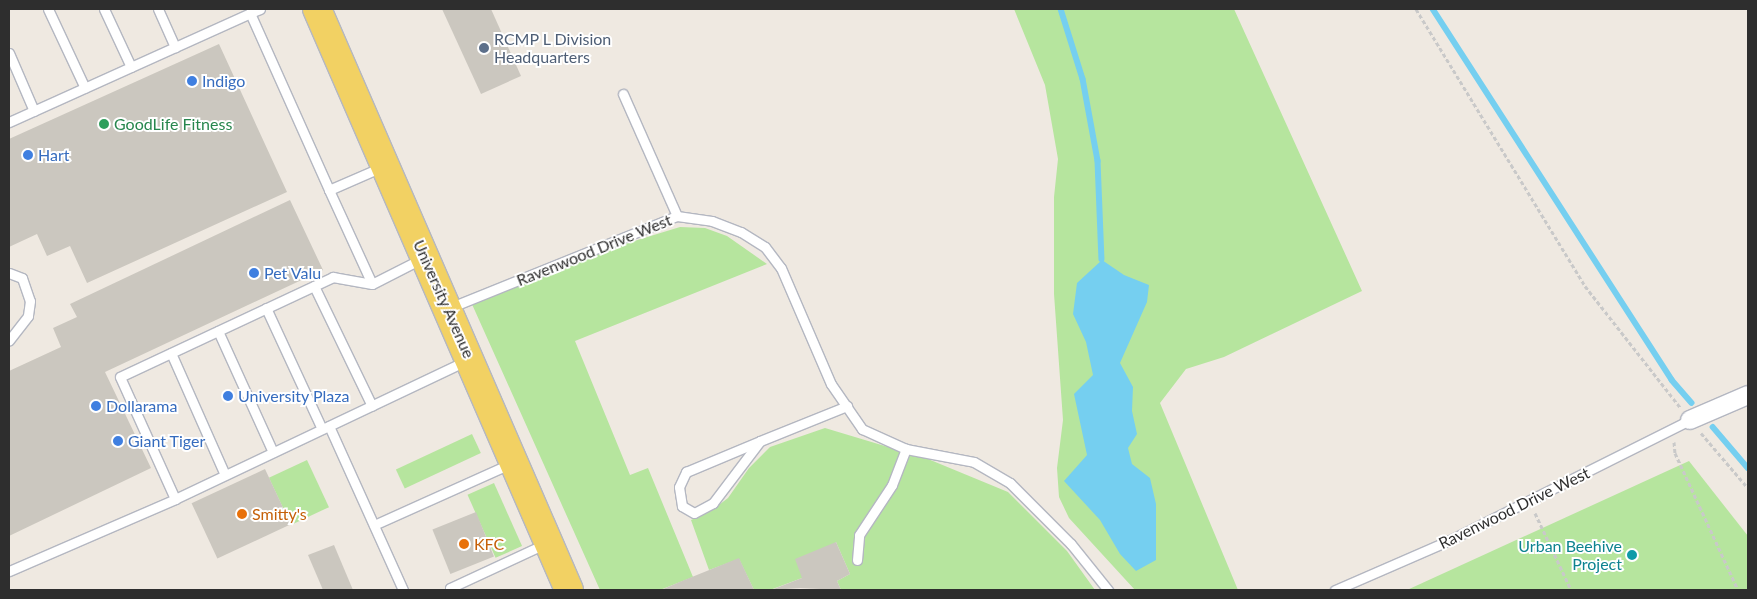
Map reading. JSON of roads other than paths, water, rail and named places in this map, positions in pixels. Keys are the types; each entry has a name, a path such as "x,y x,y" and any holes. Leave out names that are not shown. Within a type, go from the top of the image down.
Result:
{"main road":[{"name":"University Avenue","path":"317,9 570,590"}],"street":[{"path":"1683,423 1748,396"}],"lane":[{"path":"48,9 84,88"},
{"path":"104,9 131,67"},
{"path":"158,9 176,47"},
{"path":"9,122 260,9"},
{"path":"250,13 372,284"},
{"path":"9,52 34,111"},
{"path":"622,94 677,216"},
{"path":"329,190 385,165"},
{"name":"Ravenwood Drive West","path":"448,308 677,216 727,226 765,247 782,268 831,384 862,429 906,449 974,462 1010,482 1071,544 1108,590"},
{"path":"175,498 120,377 333,277 372,284 426,257"},
{"path":"9,273 22,278 30,301 28,316 9,340"},
{"path":"314,286 372,406"},
{"path":"266,308 374,525 403,590"},
{"path":"218,331 273,452"},
{"path":"171,353 225,475"},
{"path":"9,571 175,498 471,359"},
{"path":"760,441 713,503 694,513 682,506 679,487 686,472 760,441 847,406"},
{"name":"Ravenwood Drive West","path":"1335,590 1450,540 1683,423"},
{"path":"857,560 859,535 892,485 906,449"},
{"path":"374,525 514,462"},
{"path":"451,590 450,588 548,543"}],"water":[{"path":"1102,260 1124,275 1149,285 1147,302 1120,363 1133,387 1132,411 1137,434 1128,448 1132,464 1150,478 1156,504 1156,560 1136,571 1120,554 1100,520 1064,481 1087,455 1074,394 1093,375 1086,342 1073,314 1077,283"}],"waterway":[{"path":"1061,9 1083,79 1098,161 1102,259"},
{"path":"1433,9 1672,380 1692,403"},
{"path":"1713,427 1748,468"}],"place":[{"name":"RCMP L Division Headquarters","path":"484,48"},
{"name":"Indigo","path":"192,81"},
{"name":"GoodLife Fitness","path":"104,124"},
{"name":"Hart","path":"28,155"},
{"name":"Pet Valu","path":"254,273"},
{"name":"University Plaza","path":"228,396"},
{"name":"Dollarama","path":"96,406"},
{"name":"Giant Tiger","path":"118,441"},
{"name":"Smitty's","path":"242,514"},
{"name":"KFC","path":"464,544"},
{"name":"Urban Beehive Project","path":"1632,555"}]}
